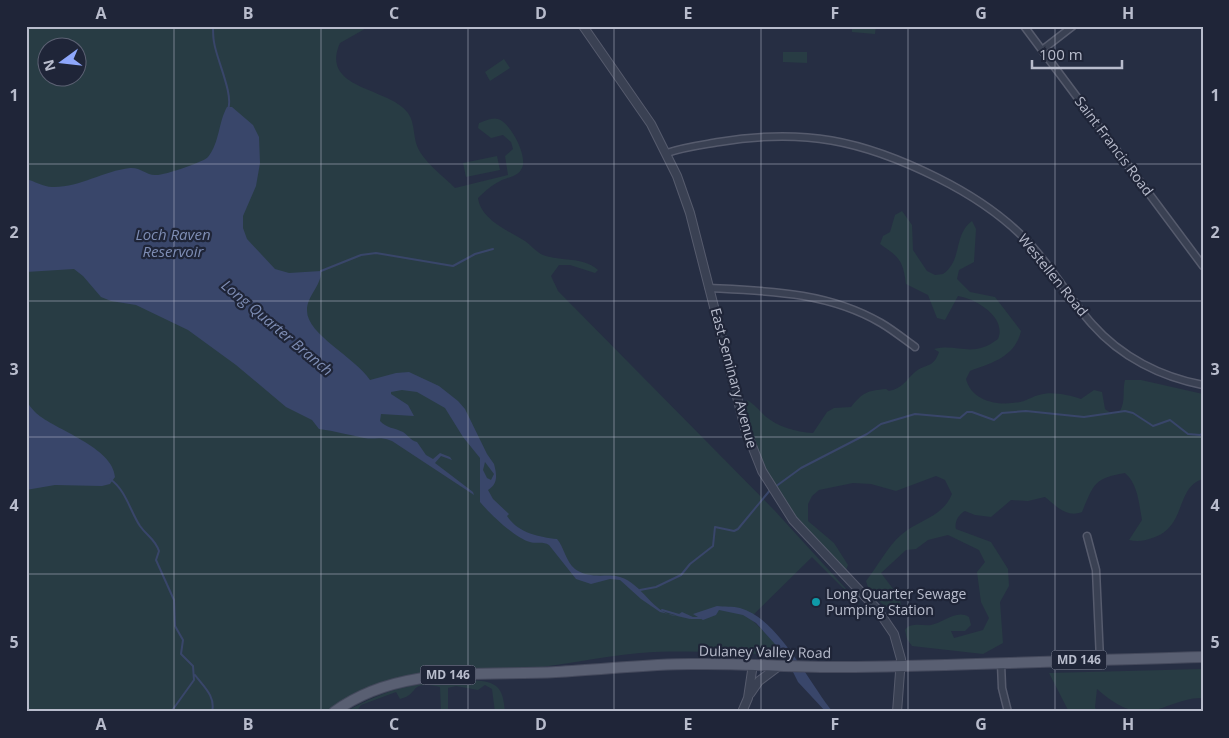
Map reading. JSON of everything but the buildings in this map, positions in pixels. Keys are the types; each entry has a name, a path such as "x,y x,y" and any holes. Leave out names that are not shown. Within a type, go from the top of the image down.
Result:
{"main road":[{"name":"Dulaney Valley Road","path":"334,712 372,690 402,680 427,677 556,672 665,664 753,664 805,667 901,666 1203,657"}],"street":[{"name":"East Seminary Avenue","path":"583,26 651,124 667,153 686,201 748,437 771,489 800,530 886,619 897,641 901,666 897,712"},
{"name":"Saint Francis Road","path":"1024,26 1203,266"},
{"path":"1042,50 1073,26"},
{"name":"Westellen Road","path":"667,153 746,138 784,135 845,142 885,154 911,165 960,189 1016,230 1039,255 1092,324 1121,350 1154,371 1184,382 1203,385"},
{"path":"709,288 795,294 835,303 882,324 915,347"},
{"path":"1087,536 1096,570 1100,660"},
{"path":"1001,663 1002,688 1008,712"},
{"path":"748,698 753,664"},
{"path":"742,712 759,681 784,666"}],"shaded area":[{"path":"26,26 370,26 340,43 336,58 339,70 359,86 399,104 408,113 416,142 423,157 455,188 508,175 505,156 513,149 511,142 503,135 491,138 478,128 479,123 494,118 503,121 508,126 520,148 522,168 515,175 494,184 478,198 484,213 543,255 579,261 598,270 595,273 570,265 559,265 551,276 558,291 775,511 868,613 812,557 750,618 788,655 695,652 640,653 522,670 412,676 370,687 349,697 328,712 26,712"},
{"path":"852,26 876,26 875,34 852,32"},
{"path":"783,52 807,52 807,63 783,62"},
{"path":"504,59 510,68 490,81 485,72"},
{"path":"497,156 500,170 466,177 463,163"},
{"path":"902,211 912,225 913,250 927,271 935,275 943,274 949,268 956,255 962,233 972,221 976,229 974,262 959,270 957,279 970,292 995,297 1021,331 1014,347 1002,358 970,371 966,379 969,387 981,398 998,403 1015,403 1037,395 1055,393 1081,399 1094,390 1102,392 1105,409 1112,414 1120,411 1122,407 1125,380 1141,380 1203,394 1203,479 1194,483 1188,490 1171,526 1163,533 1144,540 1129,540 1142,520 1135,488 1125,473 1107,477 1096,484 1082,512 1067,513 1045,497 1028,501 1011,500 991,517 975,515 965,511 959,516 956,521 956,529 991,542 1008,569 1009,586 1000,602 1003,643 983,654 912,646 907,639 905,630 910,626 936,624 954,615 964,615 969,617 971,625 965,631 951,631 954,638 983,630 989,618 981,602 977,572 985,562 979,550 948,535 928,540 916,549 906,550 881,573 900,598 901,607 893,611 876,599 866,581 901,535 936,513 948,502 952,494 945,480 936,476 896,491 871,484 853,483 819,490 812,496 808,504 808,521 834,543 848,565 845,573 798,522 781,500 769,479 761,459 746,408 747,400 765,416 781,426 813,433 827,412 834,408 851,407 862,395 886,389 889,391 894,390 901,386 915,372 934,361 939,352 934,349 981,348 998,339 1000,331 998,324 994,317 981,305 958,296 945,320 937,318 928,295 906,284 899,260 892,252 880,244 883,236 890,232 895,215"},
{"path":"1203,669 1203,698 1186,700 1148,712 1129,710 1097,689 1095,707 1097,712 1069,712 1049,673"},
{"path":"473,680 488,682 498,687 503,697 505,712 495,712 492,689 485,685 478,690 456,686 448,688 448,712 441,712 440,687 423,685 418,686 406,697 400,699 396,692 361,705 356,712 345,712 378,696 407,687 437,682"}],"water":[{"name":"Loch Raven Reservoir","path":"227,107 232,107 253,125 259,137 260,163 256,186 243,216 243,228 247,239 275,269 289,273 321,271 321,276 309,300 307,310 314,328 363,371 370,380 396,373 409,372 439,386 458,401 465,409 487,454 494,464 496,479 494,485 488,490 493,499 509,514 507,516 512,522 529,533 557,539 569,562 575,569 592,575 620,577 635,586 660,610 669,614 660,612 641,599 620,580 610,579 591,584 576,579 549,545 524,540 503,525 480,502 480,458 463,437 445,408 417,392 402,390 391,392 391,394 408,405 414,416 381,414 380,421 388,427 403,432 417,442 426,455 433,459 440,453 450,457 452,460 441,456 435,463 473,492 474,495 392,441 364,438 319,429 312,420 286,407 236,365 188,330 136,305 111,301 101,297 83,276 74,269 26,272 26,179 49,187 62,187 110,172 130,168 159,175 183,168 208,157 215,145","holes":["485,462 494,474 491,480 487,478 483,470"]},
{"path":"26,401 36,413 82,440 104,457 112,466 115,477 110,484 102,486 55,485 26,490"},
{"path":"717,606 740,608 754,614 767,624 792,653 833,712 826,712 798,682 784,654 756,623 743,615 719,610 716,615 703,620 693,614"},
{"path":"682,612 693,617 690,619 676,616"}],"waterway":[{"path":"213,26 215,49 229,95 228,109"},
{"path":"321,271 361,255 376,253 453,266 475,254 493,249"},
{"path":"775,487 801,468 867,434 881,424 915,414 960,418 967,412 972,412 994,420 1002,413 1026,411 1084,417 1125,411 1133,413 1153,426 1170,420 1188,434 1200,435 1203,433"},
{"path":"110,479 120,489 136,520 153,540 159,551 156,560 174,600 175,626 183,640 181,654 193,666 194,680 171,712"},
{"path":"640,590 656,587 681,575 690,564 713,546 715,527 734,531 738,529 771,489"},
{"name":"Long Quarter Branch","path":"662,610 679,615"},
{"name":"Long Quarter Branch","path":"691,618 701,618"},
{"path":"195,675 210,696 213,706 212,712"}],"place":[{"name":"Long Quarter Sewage Pumping Station","path":"816,602"}]}
